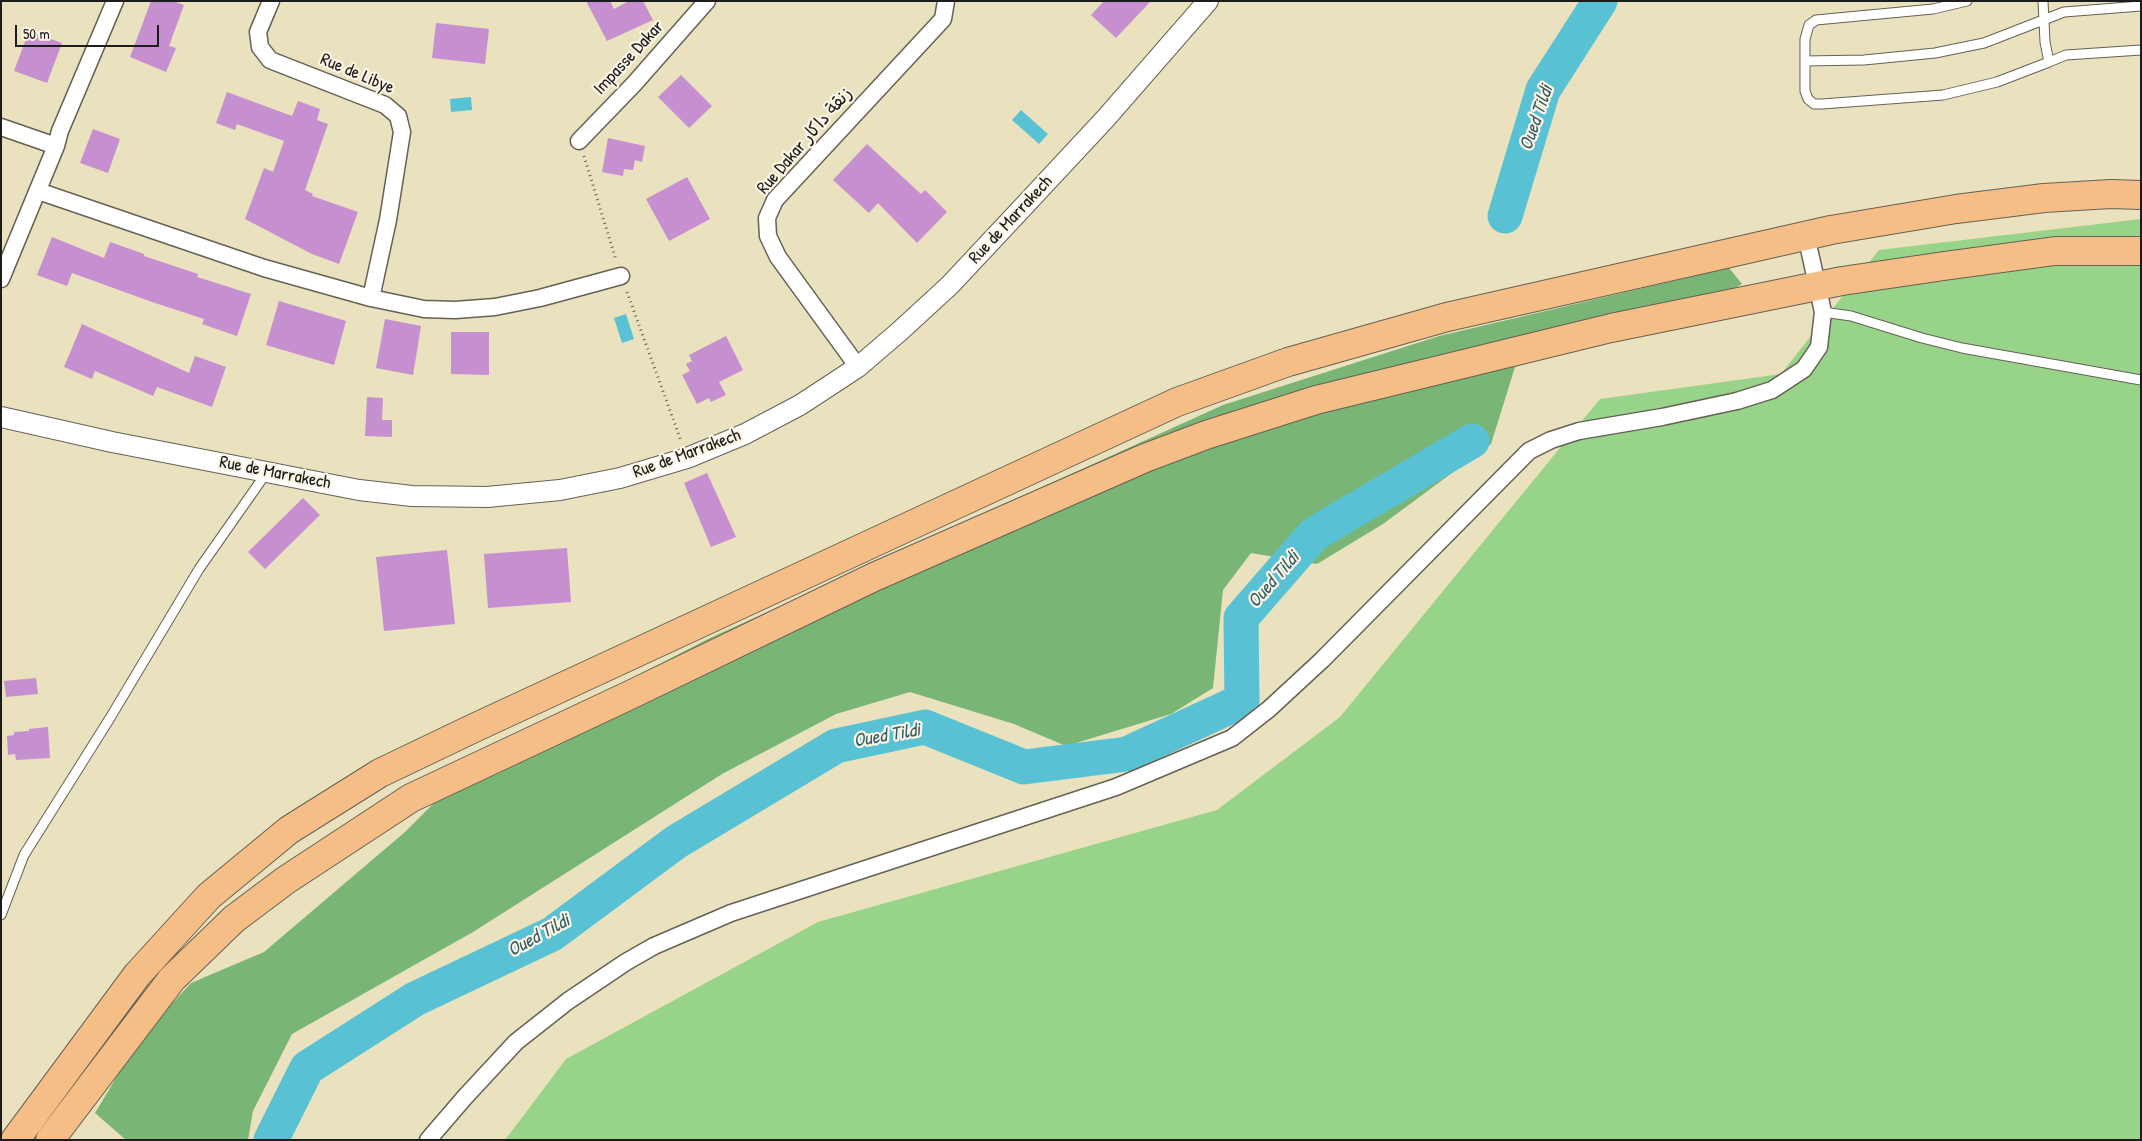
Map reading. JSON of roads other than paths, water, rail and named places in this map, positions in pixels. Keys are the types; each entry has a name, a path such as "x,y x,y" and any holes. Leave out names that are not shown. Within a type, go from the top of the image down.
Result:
{"highway":[{"path":"15,1140 137,974 209,896 289,830 380,773 1177,402 1288,362 1447,317 1806,235 1956,209 2034,199 2111,194 2141,195"},
{"path":"50,1140 172,979 234,919 286,880 411,798 874,577 1145,458 1316,400 1592,332 1821,299 1944,266 2055,252 2141,250"}],"street":[{"path":"1,279 56,146 60,131 115,1"},
{"name":"Rue de Libye","path":"271,1 258,32 260,47 270,60 385,104 398,116 402,132 388,220 372,298"},
{"name":"Impasse Dakar","path":"579,141 634,84 707,1"},
{"name":"Rue Dakar زنقة داكار","path":"858,367 778,257 768,236 767,218 775,200 943,18 946,1"},
{"name":"Rue de Marrakech","path":"1,417 112,442 359,490 412,496 487,497 560,490 620,478 687,458 745,434 800,405 858,367 950,285 1106,118 1208,1"},
{"path":"1,127 56,146"},
{"path":"38,191 264,268 372,298 424,309 494,307 540,298 621,276"},
{"path":"428,1140 516,1042 568,1001 654,946 731,913 1116,787 1232,738 1269,709 1322,660 1529,450 1551,440 1579,431 1662,417 1728,403 1772,390 1804,369 1819,347 1821,299 1806,235"}],"lane":[{"path":"1967,1 1933,9 1816,20 1809,25 1806,33 1805,92 1808,99 1814,104 1822,104 1943,95 1997,82 2066,56 2141,50"},
{"path":"2044,1 2043,20 2049,62"},
{"path":"1805,62 1864,60 1935,53 1984,43 2064,12 2141,6"},
{"path":"1821,299 1852,316 1922,338 1962,348 2141,380"},
{"path":"1,915 24,855 110,718 199,569 267,472"}],"water":[{"path":"471,97 472,110 451,112 450,99"},
{"path":"1021,110 1048,134 1039,144 1012,120"},
{"path":"626,314 634,339 622,343 614,318"}],"waterway":[{"name":"Oued Tildi","path":"1505,216 1543,90 1600,1"},
{"name":"Oued Tildi","path":"271,1140 307,1068 415,999 552,934 676,842 836,746 925,727 1024,767 1127,754 1242,701 1241,618 1314,534 1472,441"}]}
